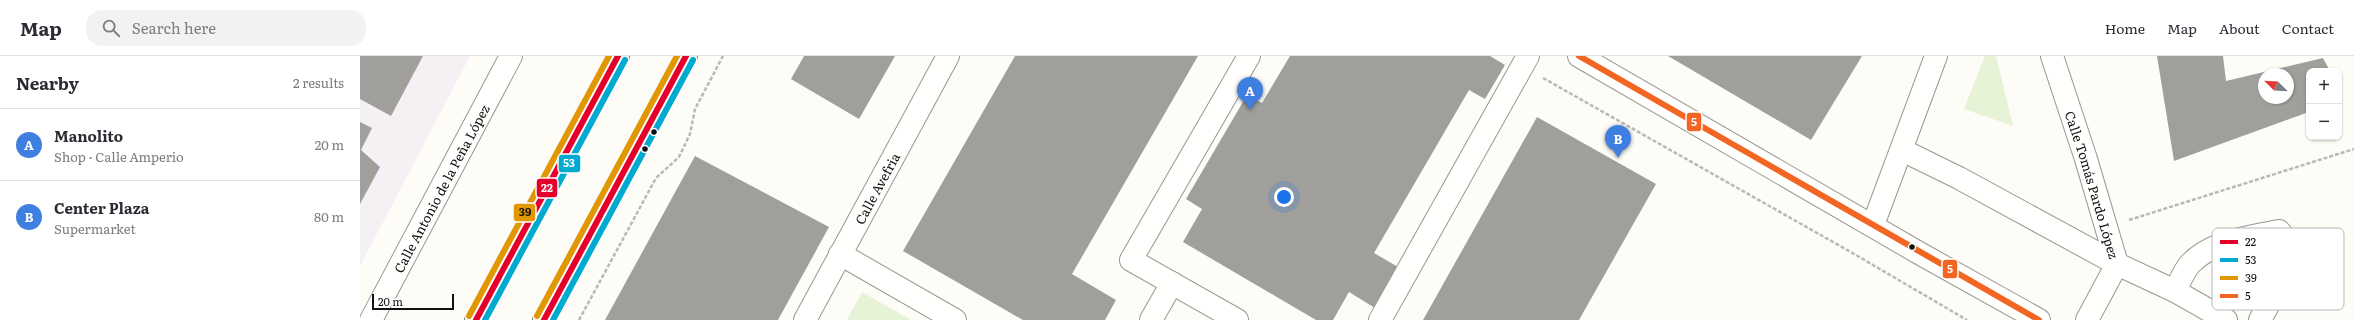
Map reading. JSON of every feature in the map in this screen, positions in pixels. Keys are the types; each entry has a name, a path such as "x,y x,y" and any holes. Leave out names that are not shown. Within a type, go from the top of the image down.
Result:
{"main road":[{"path":"476,320 618,56"},
{"path":"544,320 686,56"}],"street":[{"name":"Calle Antonio de la Peña López","path":"371,320 511,56"},
{"name":"Calle Avefria","path":"805,320 948,56"},
{"path":"1237,320 1131,260 1249,56"},
{"path":"1579,56 2039,320"},
{"path":"1873,225 1936,56"},
{"name":"Calle Tomás Pardo López","path":"2052,56 2086,159 2117,264 2174,291 2226,320"},
{"path":"1380,320 1525,61"},
{"path":"1902,150 1966,181 2117,264 2087,320"},
{"path":"2174,291 2190,264 2207,251 2212,249"},
{"path":"840,254 955,320"},
{"path":"1151,320 1172,283"},
{"path":"2260,320 2265,310"}],"path":[{"path":"579,320 656,178 679,157 693,127 695,109 723,56"},
{"path":"1525,61 1967,320"},
{"path":"2106,227 2354,149"}],"shaded area":[{"path":"360,56 470,56 360,266"}],"green space":[{"path":"1985,56 1996,56 2013,126 1964,109"},
{"path":"862,292 911,320 847,320"}],"building":[{"path":"360,56 423,56 391,116 360,99"},
{"path":"804,56 895,56 859,119 791,79"},
{"path":"1015,56 1198,56 1072,274 1116,300 1105,320 1023,320 903,251"},
{"path":"1290,56 1490,56 1505,65 1485,99 1469,90 1374,253 1398,267 1375,308 1349,292 1333,320 1316,320 1183,242 1202,209 1186,199 1247,95 1262,103"},
{"path":"1668,56 1862,56 1811,140"},
{"path":"2157,56 2223,56 2226,81 2258,73 2258,104 2294,104 2294,68 2281,68 2323,58 2328,68 2306,68 2306,113 2174,161"},
{"path":"1537,117 1656,184 1579,320 1423,320"},
{"path":"360,122 372,128 361,150 380,167 360,204"},
{"path":"695,156 829,227 778,320 605,320"}],"transit line":[{"name":"39","path":"469,316 609,56"},
{"name":"22","path":"476,320 618,56"},
{"name":"39","path":"537,316 677,56"},
{"name":"22","path":"544,320 686,56"},
{"name":"5","path":"1579,56 2039,320"},
{"name":"53","path":"485,320 625,60"},
{"name":"53","path":"553,320 693,60"}],"place":[{"name":"Manolito","path":"1250,110"},
{"name":"Center Plaza","path":"1618,158"}]}
